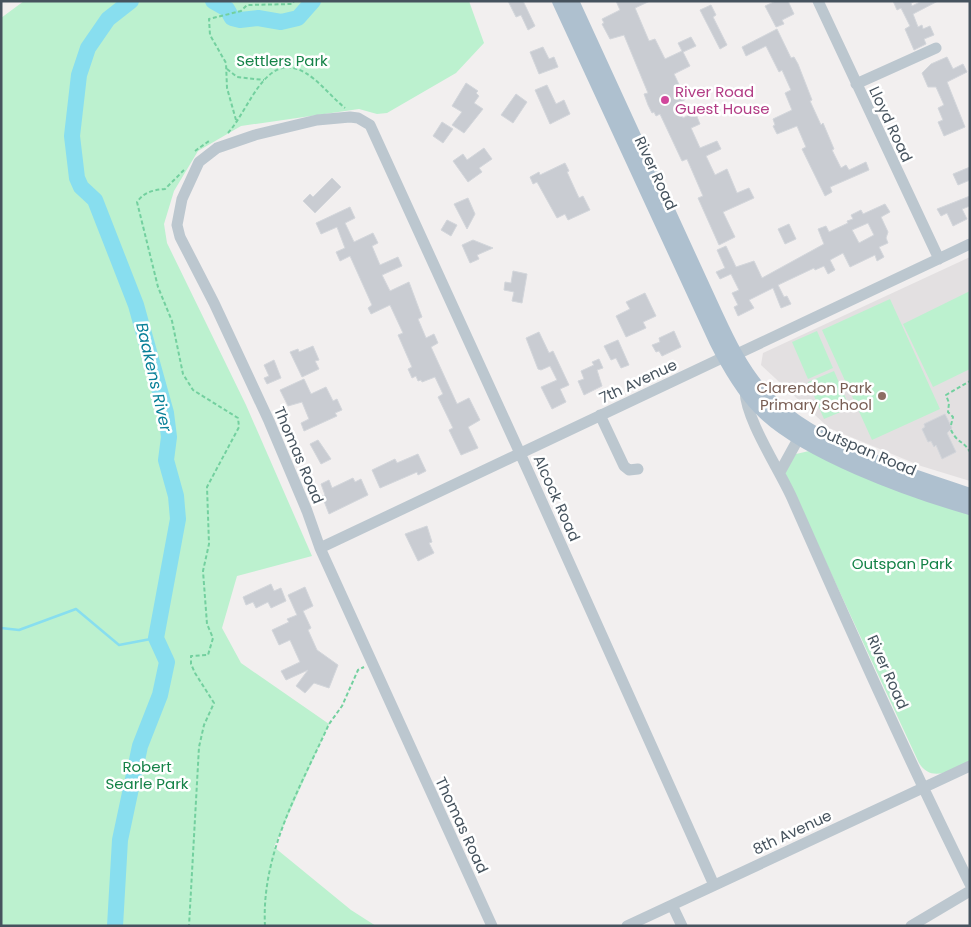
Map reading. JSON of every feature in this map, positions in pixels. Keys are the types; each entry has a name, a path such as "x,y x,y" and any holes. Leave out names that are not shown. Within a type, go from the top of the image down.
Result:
{"main road":[{"name":"River Road","path":"559,1 612,104 730,356"},
{"name":"River Road","path":"572,1 612,104"},
{"name":"Outspan Road","path":"730,356 745,391 775,422 874,460 967,491"},
{"name":"Outspan Road","path":"730,356 801,433 878,475 970,508"}],"street":[{"name":"Lloyd Road","path":"818,1 939,259"},
{"path":"856,84 936,48"},
{"name":"Thomas Road","path":"355,117 342,116 294,124 226,144 210,153 199,162 185,192 177,225 180,237 214,303 269,421 307,511 320,548 492,926"},
{"name":"Alcock Road","path":"355,117 370,125 520,452 714,885"},
{"name":"7th Avenue","path":"320,548 520,452 970,244"},
{"name":"River Road","path":"745,391 747,407 780,472 922,787 970,884"},
{"path":"600,415 624,466 629,470 638,470"},
{"path":"780,472 801,433"},
{"path":"912,765 922,774 938,780"},
{"name":"8th Avenue","path":"627,926 970,766"},
{"path":"911,926 970,892"},
{"path":"672,905 682,926"}],"path":[{"path":"264,80 237,77 227,69 210,35 209,19 241,11 247,6 277,6 292,4 294,1"},
{"path":"227,69 227,88 236,120 264,80 274,70 283,66 294,68 314,79 355,117"},
{"path":"186,168 165,189 152,190 137,202 158,287 172,322 183,374 193,390 238,418 239,426 207,486 209,544 203,571 207,624 213,638 208,655 191,656 191,664 214,703 204,725 199,747 189,926"},
{"path":"951,425 953,417 948,412 949,403 946,395 970,381"},
{"path":"951,430 956,440 966,445 970,452"},
{"path":"954,444 956,440"},
{"path":"265,926 268,875 274,847 329,724 342,706 358,670 373,662"}],"shaded area":[{"name":"Clarendon Park Primary School","path":"970,257 970,481 921,466 829,428 761,365 763,353"}],"green space":[{"name":"Robert Searle Park","path":"24,1 469,1 484,43 456,73 387,113 377,114 359,109 241,126 198,151 174,191 164,224 167,243 246,405 312,556 237,576 222,628 241,663 329,724 274,847 351,910 376,926 1,926 1,18"},
{"path":"970,291 970,369 933,387 903,324"},
{"path":"890,299 940,409 872,440 822,330"},
{"path":"817,331 833,368 808,379 792,342"},
{"path":"834,371 850,408 824,419 808,382"},
{"name":"Outspan Park","path":"809,451 970,514 970,761 957,768 936,774 930,773 919,763 785,474 786,468 796,454"}],"building":[{"path":"508,1 523,1 535,26 528,30 521,15 516,17"},
{"path":"616,1 650,1 635,8 649,41 655,39 665,59 682,51 678,43 691,37 696,46 683,52 690,66 674,74 686,99 677,104 683,118 695,112 700,124 691,128 700,148 717,141 721,149 706,156 715,175 727,169 737,193 749,188 754,198 723,212 735,237 719,245 698,198 703,196 687,159 682,161 660,114 656,116 654,112 652,113 648,105 644,94 648,93 624,35 610,39 602,24 604,23 602,19 620,10"},
{"path":"776,1 788,1 794,14 782,20 784,24 776,27 765,6"},
{"path":"893,1 915,1 911,3 912,6 922,1 938,1 913,14 918,27 922,25 923,29 930,26 934,35 924,39 926,44 914,50 905,29 910,26 901,8 897,10"},
{"path":"711,5 716,15 713,17 727,45 720,49 700,10"},
{"path":"777,29 791,58 794,57 798,64 812,100 810,101 821,125 823,123 834,149 832,150 841,168 846,165 849,170 866,162 869,170 830,187 832,192 825,196 802,149 806,147 797,126 777,134 773,126 775,125 773,119 792,110 785,93 791,90 782,70 779,72 766,46 746,56 742,47"},
{"path":"543,47 549,59 554,57 558,67 539,74 530,52"},
{"path":"947,57 953,69 963,64 967,72 947,82 965,127 944,136 938,122 943,120 938,108 944,105 936,87 928,87 922,73 931,64"},
{"path":"466,83 478,91 476,93 479,96 474,103 483,109 464,133 452,125 462,112 452,106"},
{"path":"547,85 556,104 564,100 570,114 550,124 535,90"},
{"path":"516,94 527,102 513,123 501,115"},
{"path":"442,122 453,129 443,143 433,136"},
{"path":"484,148 492,159 479,168 482,172 468,182 453,161 463,154 467,160"},
{"path":"565,163 579,198 583,196 590,210 568,220 565,214 557,218 537,182 533,184 530,177 539,172 540,175"},
{"path":"970,167 970,180 958,185 953,174"},
{"path":"332,178 341,187 315,213 303,201 310,194 313,197"},
{"path":"970,196 970,206 962,209 967,219 953,226 947,213 941,216 937,209"},
{"path":"468,198 475,214 467,229 454,204"},
{"path":"885,204 890,212 881,217 888,232 886,238 888,243 879,247 884,257 877,261 875,255 850,267 843,253 830,260 835,270 828,274 824,266 815,270 814,268 778,285 784,297 787,296 791,304 781,308 773,288 749,300 754,308 738,316 734,307 738,305 732,293 739,290 731,274 720,279 716,272 725,268 717,250 726,246 736,267 754,261 762,278 824,244 818,229 826,226 829,232 848,223 847,221 853,219 851,215 861,210 863,214","holes":["868,223 874,235 859,243 852,230"]},
{"path":"350,207 355,218 345,223 354,242 373,233 378,243 372,246 380,265 398,257 402,266 382,275 390,291 409,282 422,317 418,319 426,338 434,334 438,343 431,347 457,404 469,398 480,420 468,427 478,448 461,455 449,430 453,428 438,397 443,394 435,377 422,382 421,380 418,381 416,376 412,378 408,369 412,367 398,335 403,333 390,305 371,314 368,308 372,305 350,256 340,261 336,252 345,248 337,227 321,234 316,223"},
{"path":"447,220 457,225 451,236 441,230"},
{"path":"789,224 796,239 785,244 778,229"},
{"path":"473,240 493,248 477,255 479,259 470,263 462,245"},
{"path":"513,271 527,274 522,303 512,301 514,292 504,290 505,282 511,283"},
{"path":"645,293 656,316 643,322 646,328 626,337 616,316 630,309 626,302"},
{"path":"674,331 681,347 662,356 659,351 656,352 652,345 660,342 659,338"},
{"path":"539,332 549,353 553,351 569,385 560,389 566,402 552,409 541,387 557,380 550,366 541,370 538,369 526,338"},
{"path":"618,340 629,365 621,368 616,358 611,360 604,346"},
{"path":"313,346 319,360 315,361 319,369 302,377 290,352 298,349 299,352"},
{"path":"599,359 603,368 597,370 602,386 584,395 578,381 584,379 581,371 594,365 592,362"},
{"path":"274,360 281,378 267,384 264,378 269,376 264,365"},
{"path":"304,379 311,394 326,387 333,401 337,399 342,410 335,413 337,416 304,431 301,423 309,419 302,402 288,406 280,390"},
{"path":"945,414 952,428 947,433 956,452 942,459 936,445 934,447 931,441 928,442 922,429 925,427 924,424"},
{"path":"318,440 331,459 321,464 310,444"},
{"path":"418,454 426,471 418,475 417,472 380,488 372,470 395,459 397,463"},
{"path":"353,478 355,482 361,479 368,495 329,514 322,496 325,495 321,484 329,480 332,488"},
{"path":"427,526 432,542 429,543 434,553 418,561 405,534"},
{"path":"271,584 274,591 281,588 286,601 271,608 268,602 256,608 253,602 246,605 243,597"},
{"path":"305,587 313,606 303,611 311,628 308,630 317,650 338,665 329,688 314,683 305,693 296,686 308,670 286,680 281,671 300,662 290,640 279,645 272,630 289,622 287,619 297,615 288,595"}],"waterway":[{"name":"Baakens River","path":"115,926 120,840 140,746 160,695 167,662 156,638 178,519 176,496 166,460 169,437 166,413 136,305 95,200 81,187 77,178 72,136 79,75 88,48 108,19 131,1"},
{"name":"Baakens River","path":"213,1 227,9 232,18 240,20 258,18 281,22 298,18 313,1"},
{"path":"1,628 19,630 76,609 119,645 156,638"}],"place":[{"name":"River Road Guest House","path":"665,100"},
{"name":"Clarendon Park Primary School","path":"882,396"}],"park label":[{"name":"Settlers Park","path":"282,60"}]}
